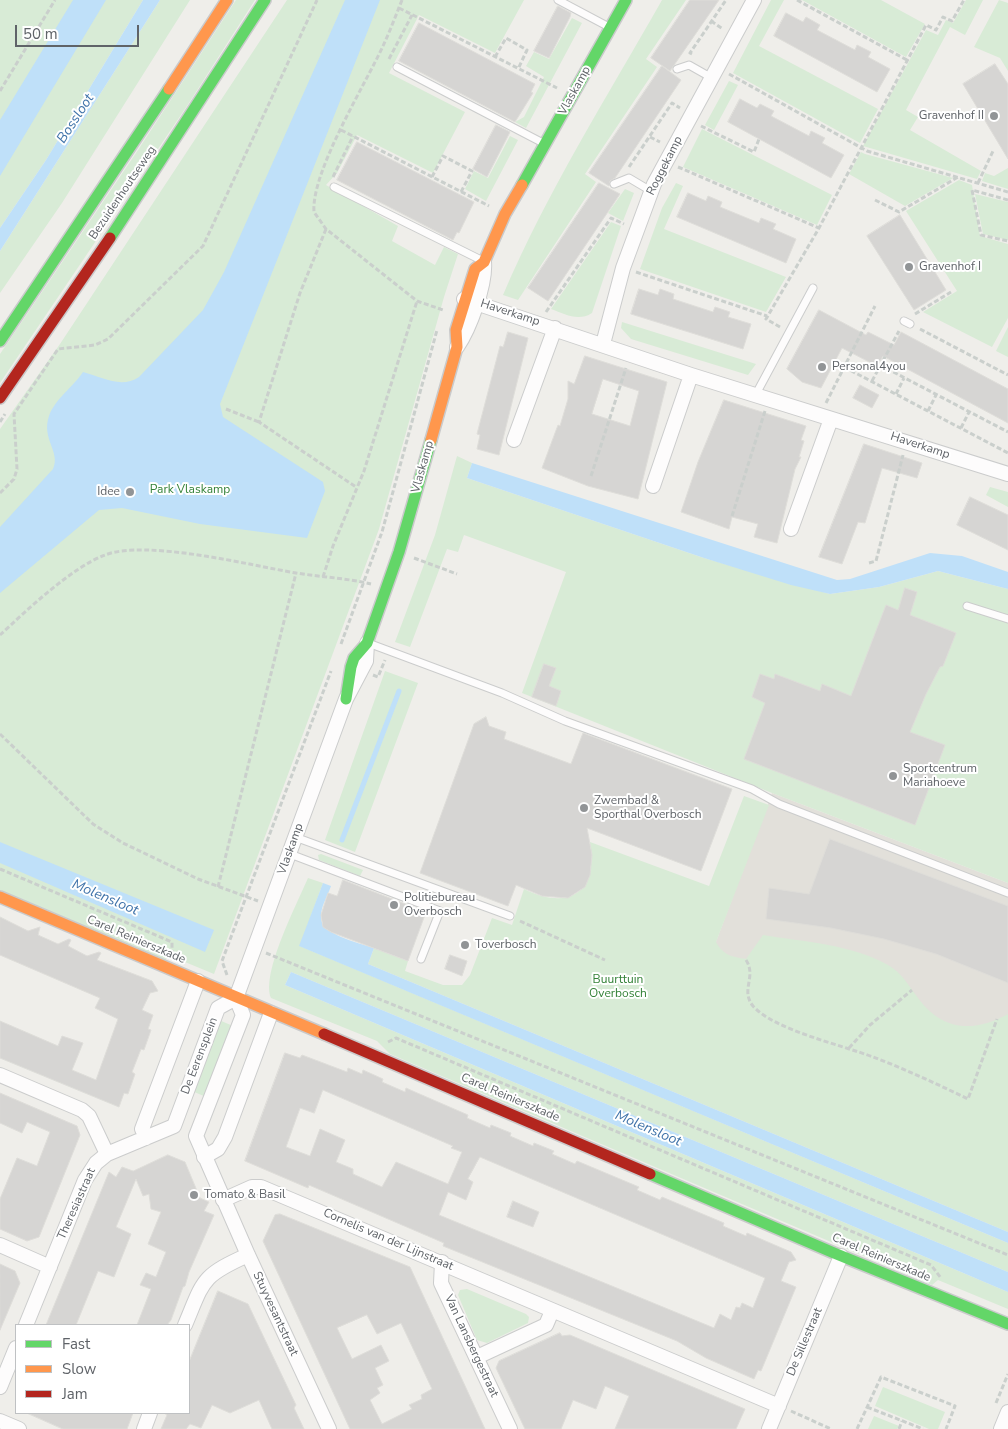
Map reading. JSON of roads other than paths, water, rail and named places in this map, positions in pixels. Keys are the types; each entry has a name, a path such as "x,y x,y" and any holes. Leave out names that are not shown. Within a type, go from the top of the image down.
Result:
{"street":[{"name":"Bezuidenhoutseweg","path":"0,341 105,187 227,0"},
{"name":"Bezuidenhoutseweg","path":"0,398 187,121 265,0"},
{"name":"Vlaskamp","path":"236,998 346,699 366,661 367,643 399,552 457,347 468,332 470,301 485,276 484,262 505,214 626,0"},
{"name":"Roggekamp","path":"603,344 623,268 651,191 754,0"},
{"name":"Haverkamp","path":"470,301 691,375 1008,473"},
{"name":"Haverkamp","path":"514,440 555,328"},
{"path":"653,486 691,375"},
{"path":"791,529 825,417"},
{"name":"Vlaskamp","path":"346,699 349,673 354,658 367,643"},
{"name":"Carel Reinierszkade","path":"0,897 271,1013 358,1047 841,1256 1008,1324"},
{"path":"146,1138 142,1129 198,981"},
{"name":"De Eerensplein","path":"174,1126 218,1008 236,998 243,1015 196,1136"},
{"path":"204,1157 218,1149 225,1136 271,1013"},
{"path":"0,1075 82,1110 89,1116 107,1154"},
{"path":"174,1126 196,1136 223,1200"},
{"name":"Theresiastraat","path":"26,1324 85,1180 96,1163 107,1154 174,1126"},
{"name":"Cornelis van der Lijnstraat","path":"223,1200 252,1187 262,1187 779,1406"},
{"name":"Stuyvesantstraat","path":"223,1200 329,1429"},
{"path":"0,1245 50,1267"},
{"path":"185,1324 202,1283 220,1268 248,1255"},
{"name":"De Sillestraat","path":"769,1429 841,1256"},
{"name":"Van Lansbergestraat","path":"442,1262 442,1283 510,1429"},
{"path":"477,1358 546,1325 552,1311"},
{"path":"0,1387 15,1350"},
{"path":"1001,1429 1008,1412"},
{"path":"144,1429 150,1414"},
{"path":"0,1421 19,1429"}],"lane":[{"path":"558,0 611,28"},
{"path":"677,69 689,65 715,73"},
{"path":"397,67 546,144"},
{"path":"614,184 630,178 651,191"},
{"path":"334,186 484,262"},
{"path":"762,396 789,332 813,288"},
{"path":"967,606 1008,619"},
{"path":"367,643 502,693 565,721 752,789 779,804 1008,893"},
{"path":"295,837 510,916"},
{"path":"290,854 440,911 421,959"}],"water":[{"path":"73,0 106,0 0,176 0,120"},
{"name":"Bossloot","path":"143,0 160,0 0,251 0,228 46,160"},
{"path":"345,0 380,0 220,404 223,417 323,482 325,491 307,538 200,524 122,508 99,510 0,593 0,527 53,469 55,457 47,432 47,424 52,410 83,372 118,382 125,382 139,377 203,310 224,272"},
{"path":"472,463 837,580 850,579 930,553 962,556 1008,572 1008,589 938,571 879,587 830,594 791,585 704,558 467,478"},
{"name":"Molensloot","path":"0,842 214,930 205,952 0,863"},
{"path":"323,883 331,886 322,908 322,922 326,928 341,937 374,948 368,964 1008,1232 1008,1243 299,946"},
{"name":"Molensloot","path":"291,972 1008,1272 1008,1292 285,985"}],"waterway":[{"path":"342,840 399,691"}],"place":[{"name":"Gravenhof II","path":"994,116"},
{"name":"Gravenhof I","path":"909,267"},
{"name":"Personal4you","path":"822,367"},
{"name":"Idee","path":"130,492"},
{"name":"Sportcentrum Mariahoeve","path":"893,776"},
{"name":"Zwembad & Sporthal Overbosch","path":"584,808"},
{"name":"Politiebureau Overbosch","path":"394,905"},
{"name":"Toverbosch","path":"465,945"},
{"name":"Tomato & Basil","path":"194,1195"}],"park label":[{"name":"Park Vlaskamp","path":"190,490"},
{"name":"Buurttuin Overbosch","path":"618,987"}]}
